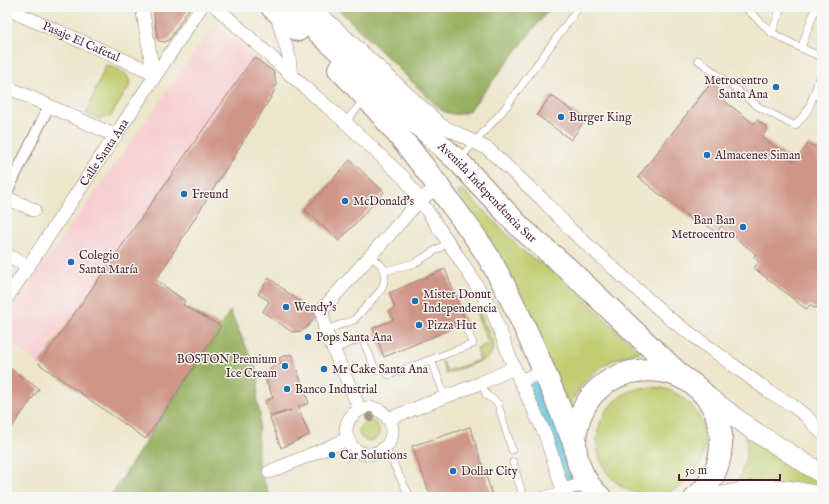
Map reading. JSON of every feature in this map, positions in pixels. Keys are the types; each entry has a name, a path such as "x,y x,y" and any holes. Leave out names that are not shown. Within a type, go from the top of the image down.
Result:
{"highway":[{"path":"279,8 366,98 411,151 479,242 498,273 526,330 575,445 588,486"},
{"name":"Avenida Independencia Sur","path":"279,8 458,161 521,228 566,267 688,381"},
{"path":"438,186 446,180 451,180 461,184 471,191 527,246 566,267"},
{"path":"575,445 576,433 583,410 596,391 605,383 626,372 643,369 661,370 672,373 688,381 703,393 716,415 719,427 721,439 719,458 713,476 696,497"}],"main road":[{"name":"Avenida Independencia Sur","path":"688,381 751,429 822,474"},
{"path":"717,497 755,490 775,489 817,496"}],"street":[{"path":"142,7 151,60 156,74"},
{"name":"Calle Santa Ana","path":"7,298 201,7"},
{"path":"216,7 345,122 404,178 449,242 492,310 514,368 545,434 564,493 588,486"},
{"path":"314,7 440,125 488,149 542,199 571,230 669,318 771,393 792,405 806,416 822,433"},
{"name":"Pasaje El Cafetal","path":"7,8 156,74"},
{"path":"279,8 289,57 291,75"},
{"path":"7,87 116,136"},
{"path":"7,192 49,106"},
{"path":"360,410 325,330 322,310 420,200 438,186"},
{"path":"7,198 34,210"},
{"path":"7,255 28,266"},
{"path":"504,341 526,330"},
{"path":"388,419 481,383 514,368"},
{"path":"520,381 544,372"},
{"path":"371,408 378,410 384,413 388,419 392,433 390,441 379,452 365,454 358,451 348,439 346,432 348,424 351,417 360,410 371,408"},
{"path":"269,472 348,439"}],"lane":[{"path":"458,161 502,112 579,7"},
{"path":"746,7 772,33 822,57"},
{"path":"772,33 781,7"},
{"path":"802,48 816,7"},
{"path":"698,60 759,107 795,126 808,110 822,72"},
{"path":"345,122 366,98"},
{"path":"385,271 415,263 449,242"},
{"path":"325,330 354,320 381,290 384,282 385,271 371,256"},
{"path":"334,349 362,338 376,371 385,371 389,375 473,344 466,328"},
{"path":"431,360 445,396"},
{"path":"481,383 487,396 498,404 512,450"},
{"path":"385,447 410,497"},
{"path":"513,462 523,497"},
{"path":"537,497 564,493"}],"shaded area":[{"path":"215,24 254,57 39,364 7,341 7,315"}],"green space":[{"path":"336,7 551,7 469,111 462,114 455,114 441,110"},
{"path":"106,65 123,72 128,78 129,87 110,117 100,119 86,114"},
{"path":"462,190 522,250 561,277 640,352 617,359 598,370 582,385 569,406 473,217 459,196 458,191"},
{"path":"230,311 259,375 257,401 260,414 258,468 271,497 110,497"},
{"path":"479,312 493,342 492,353 486,359 446,374 442,362 447,371 480,360 477,349 489,343 476,314"},
{"path":"651,387 672,391 690,402 701,420 705,441 701,462 690,480 672,491 651,495 630,491 612,480 601,462 597,441 601,420 612,402 630,391"},
{"path":"365,421 373,421 379,427 379,435 373,441 365,441 359,435 359,427"},
{"path":"746,434 822,482 822,491 735,485 745,461 747,447"}],"building":[{"path":"153,7 190,7 169,40 165,42 159,41 157,37"},
{"name":"Freund","path":"254,57 274,72 276,85 273,94 156,280 185,301 183,305 221,326 146,439 39,364"},
{"path":"711,83 724,94 721,98 754,124 757,120 768,128 762,137 794,162 808,144 822,150 822,306 814,308 810,305 806,309 754,268 759,262 754,257 756,254 721,226 717,233 699,219 696,223 638,177"},
{"name":"Burger King","path":"551,95 585,120 571,140 537,115"},
{"name":"McDonald's","path":"350,160 384,192 339,241 305,210"},
{"name":"Pizza Hut","path":"445,269 466,323 384,357 373,328 393,320 389,311 395,308 389,293"},
{"name":"Wendy's","path":"269,278 317,315 307,327 301,331 292,332 263,312 269,301 258,294"},
{"path":"291,354 309,403 298,407 309,435 281,448 270,418 291,410 270,416 265,401 273,398 266,380 273,377 270,368 281,364 279,358"},
{"path":"7,366 39,389 7,434"},
{"name":"Dollar City","path":"470,427 493,497 431,497 412,446"}],"waterway":[{"path":"535,388 559,453 572,497"}],"place":[{"name":"Metrocentro Santa Ana","path":"776,87"},
{"name":"Burger King","path":"561,117"},
{"name":"Almacenes Siman","path":"707,155"},
{"name":"Freund","path":"184,194"},
{"name":"McDonald's","path":"345,201"},
{"name":"Ban Ban Metrocentro","path":"743,227"},
{"name":"Colegio Santa María","path":"71,262"},
{"name":"Mister Donut Independencia","path":"415,301"},
{"name":"Wendy's","path":"286,307"},
{"name":"Pizza Hut","path":"419,325"},
{"name":"Pops Santa Ana","path":"308,337"},
{"name":"BOSTON Premium Ice Cream","path":"285,366"},
{"name":"Mr Cake Santa Ana","path":"324,369"},
{"name":"Banco Industrial","path":"287,389"},
{"name":"Car Solutions","path":"332,455"},
{"name":"Dollar City","path":"453,471"}]}
